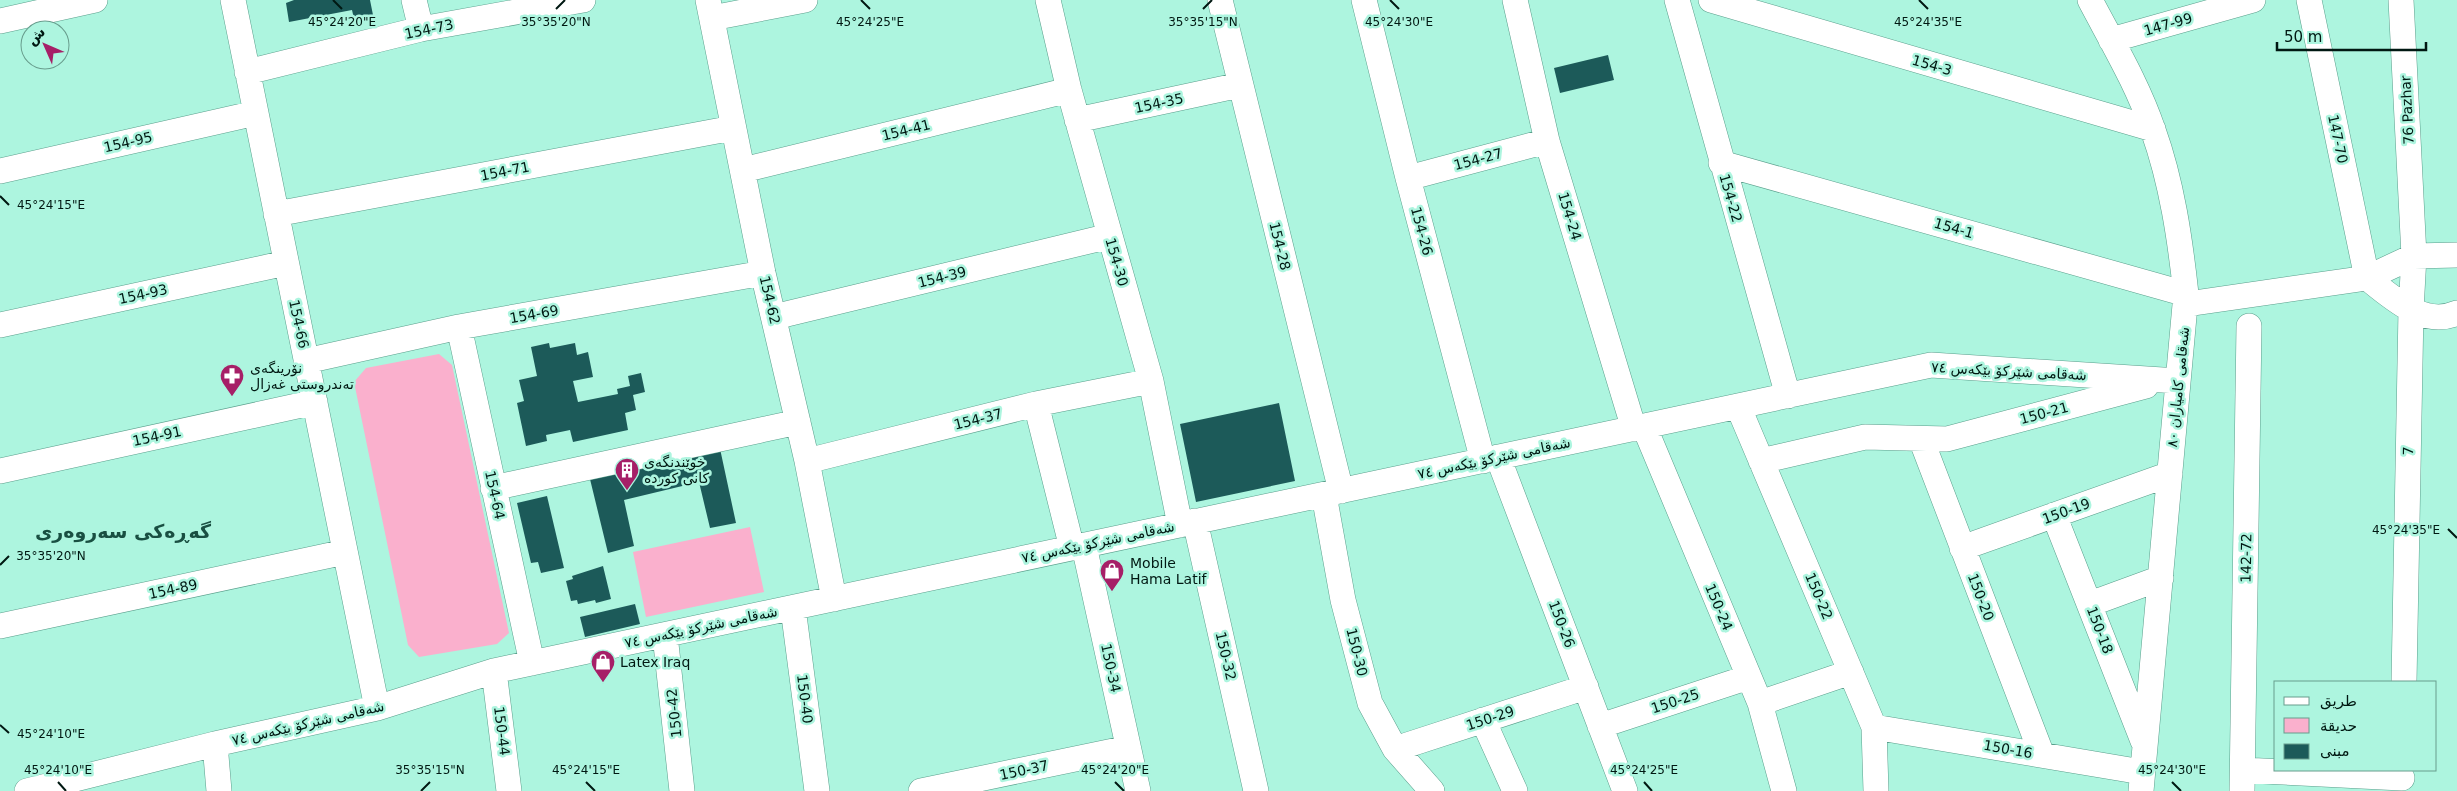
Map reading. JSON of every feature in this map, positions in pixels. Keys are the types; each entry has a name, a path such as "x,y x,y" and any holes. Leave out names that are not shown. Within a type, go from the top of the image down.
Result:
{"street":[{"path":"0,21 95,0"},
{"name":"154-66","path":"232,0 377,708"},
{"path":"414,0 421,29"},
{"name":"154-73","path":"247,72 421,29 582,0"},
{"path":"710,9 805,0"},
{"name":"154-30","path":"1048,0 1077,120 1151,381 1188,523"},
{"name":"154-28","path":"1220,0 1332,493"},
{"name":"154-26","path":"1364,0 1408,178 1491,459"},
{"name":"154-24","path":"1515,0 1547,141 1639,428"},
{"name":"154-22","path":"1677,0 1788,396"},
{"name":"154-3","path":"1711,0 2153,129"},
{"name":"شەقامی کامیاران ٨٠","path":"2090,0 2153,129 2172,196 2181,248 2186,299 2172,381 2170,474 2142,782"},
{"name":"147-99","path":"2111,40 2254,0"},
{"name":"147-70","path":"2309,0 2367,278"},
{"name":"76 Pazhar","path":"2401,0 2412,220"},
{"name":"154-62","path":"710,9 763,273 798,422 834,599"},
{"name":"154-35","path":"1077,120 1240,85"},
{"name":"154-41","path":"743,170 1069,90"},
{"name":"154-95","path":"0,171 256,113"},
{"name":"154-71","path":"276,214 733,128"},
{"name":"154-27","path":"1408,178 1547,141"},
{"name":"154-1","path":"1721,162 2186,299"},
{"name":"7","path":"2404,681 2411,310 2414,256 2412,220"},
{"name":"154-39","path":"774,317 1110,236"},
{"path":"2186,299 2367,278 2414,256 2455,257"},
{"name":"154-93","path":"0,325 286,263"},
{"name":"154-69","path":"306,360 460,327 763,273"},
{"path":"2367,278 2411,310 2429,316 2448,317 2457,313"},
{"name":"142-72","path":"2243,780 2249,326"},
{"name":"154-64","path":"460,327 532,663"},
{"name":"شەقامی شێرکۆ بێکەس ٧٤","path":"27,791 215,744 377,708 494,671 1931,365 2172,381"},
{"name":"154-37","path":"806,462 1036,404 1151,381"},
{"name":"150-21","path":"1761,460 1865,437 1947,439 2172,381"},
{"name":"154-91","path":"0,471 315,402"},
{"name":"150-34","path":"1036,404 1078,547 1138,791"},
{"name":"150-22","path":"1738,406 1874,727 1876,791"},
{"path":"494,488 798,422"},
{"name":"150-24","path":"1639,428 1760,702 1784,791"},
{"name":"150-20","path":"1921,439 2042,755"},
{"name":"150-26","path":"1491,459 1586,687 1625,791"},
{"name":"150-19","path":"1962,548 2170,474"},
{"name":"150-30","path":"1332,493 1343,600 1370,704 1395,749 1432,791"},
{"name":"150-18","path":"2054,515 2145,746"},
{"name":"150-32","path":"1188,523 1256,791"},
{"name":"154-89","path":"0,626 345,552"},
{"path":"2090,604 2161,578"},
{"name":"150-40","path":"793,608 817,791"},
{"name":"150-42","path":"665,635 682,791"},
{"name":"150-44","path":"494,671 509,791"},
{"path":"1760,702 1850,672"},
{"name":"150-25","path":"1600,726 1749,677"},
{"name":"150-29","path":"1395,749 1586,687"},
{"path":"1483,720 1515,791"},
{"name":"150-16","path":"1874,727 2042,755 2142,782"},
{"path":"215,744 219,791"},
{"name":"150-37","path":"921,791 1128,748"},
{"path":"2243,780 2402,780"}],"green space":[{"path":"439,354 452,365 509,633 497,644 419,657 408,645 354,382 366,368"},
{"path":"750,527 764,592 646,617 633,552"}],"building":[{"path":"294,0 370,0 374,20 355,23 352,10 289,22 286,3"},
{"path":"1608,55 1614,80 1560,93 1554,68"},
{"path":"549,343 550,348 575,343 577,355 588,352 593,377 573,381 578,402 618,394 617,389 630,386 628,376 641,373 645,392 633,395 636,410 625,413 628,430 573,442 570,430 546,435 547,441 526,446 517,403 524,401 519,380 537,376 531,347"},
{"path":"1279,403 1295,481 1196,502 1180,424"},
{"name":"خوێندنگەی کانی کوردە","path":"719,444 736,523 710,528 699,482 624,500 634,546 608,553 589,475"},
{"path":"547,496 564,568 541,573 538,562 531,563 517,503"},
{"path":"603,566 611,599 596,603 595,600 578,604 577,600 571,601 566,581 573,579 572,576"},
{"path":"635,604 640,624 585,637 580,617"}],"place":[{"name":"نۆرینگەی تەندروستی غەزال","path":"232,397"},
{"name":"خوێندنگەی کانی کوردە","path":"627,491"},
{"name":"Mobile Hama Latif","path":"1112,592"},
{"name":"Latex Iraq","path":"603,683"}],"district":[{"name":"گەڕەکی سەروەری","path":"123,531"}]}
